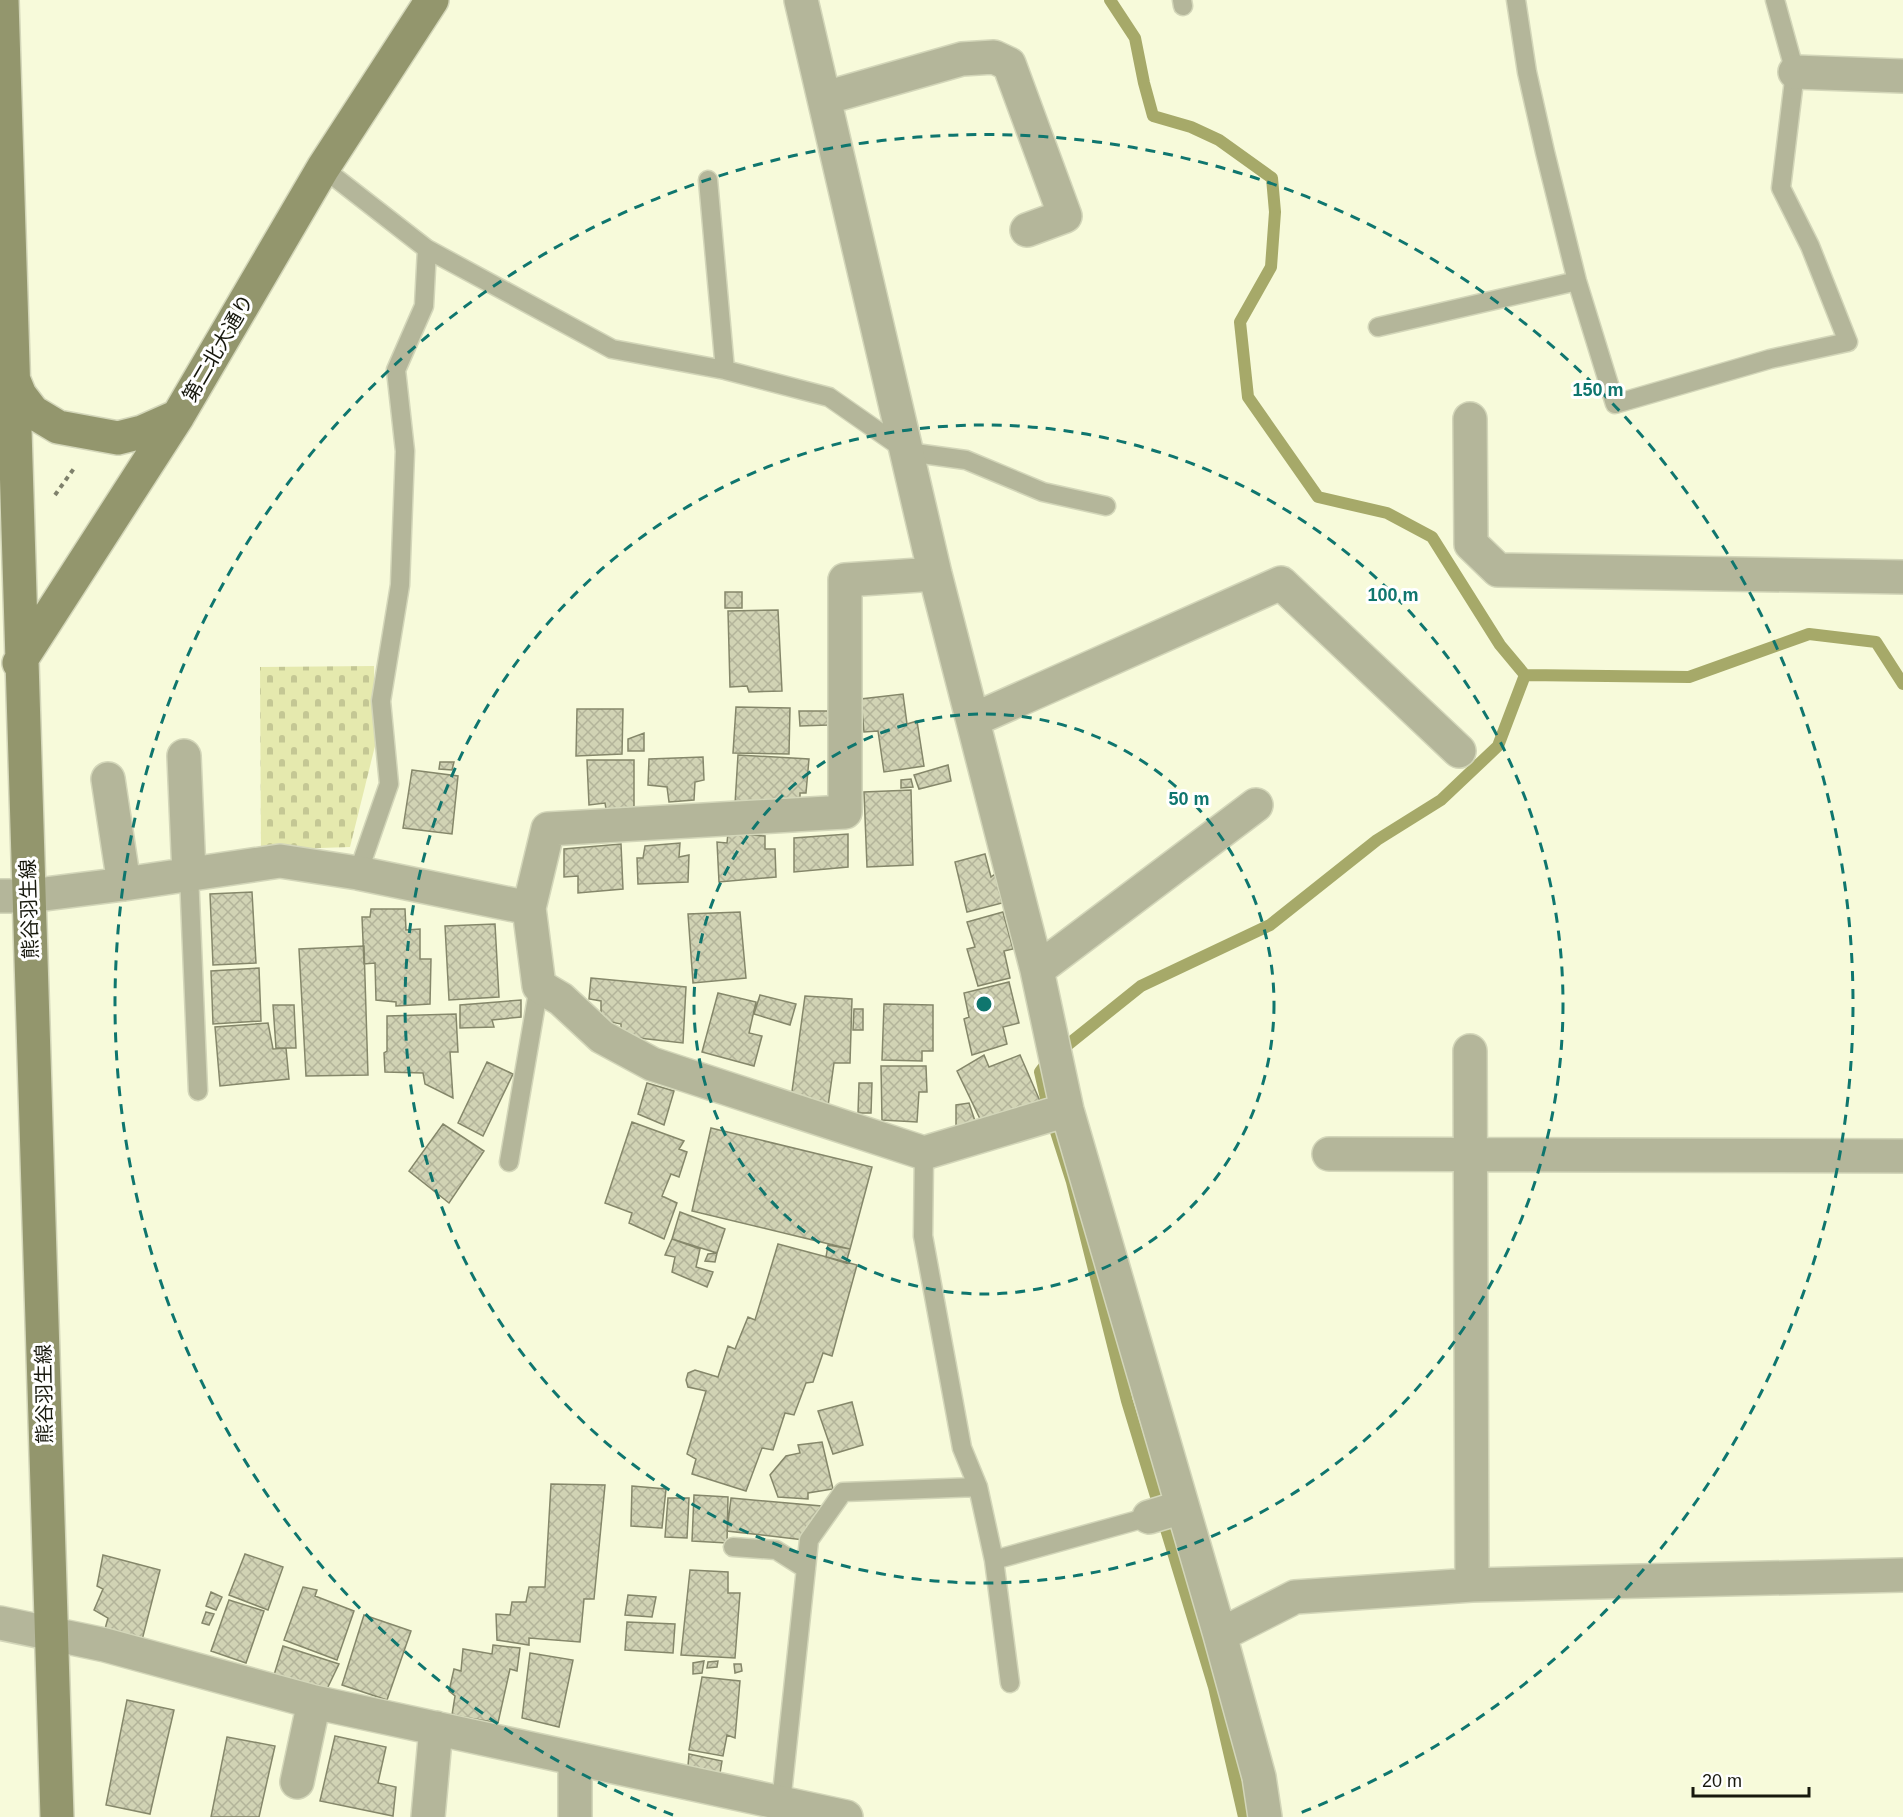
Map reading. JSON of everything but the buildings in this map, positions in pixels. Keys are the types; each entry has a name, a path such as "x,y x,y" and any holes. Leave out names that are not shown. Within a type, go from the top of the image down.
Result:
{"main road":[{"name":"熊谷羽生線","path":"2,0 21,660 14,896 40,1236 57,1817"},
{"name":"第二北大通り","path":"0,693 178,416 323,168 432,0"},
{"path":"13,378 20,395 33,412 58,427 118,438 142,432 178,416"}],"street":[{"path":"801,0 935,574 1037,970 1064,1101 1169,1511 1220,1635 1259,1777 1265,1817"},
{"path":"825,98 962,59 994,57 1009,64 1065,216 1027,230"},
{"path":"1796,72 1903,76"},
{"path":"1470,418 1472,544 1498,570 1903,577"},
{"path":"935,574 845,580 844,812 548,829 529,908 538,986 561,999 602,1037 652,1064 924,1153 1025,1122 1064,1101"},
{"path":"973,720 1281,583 1459,751"},
{"path":"184,756 189,874"},
{"path":"108,779 124,884"},
{"path":"1037,970 1256,806"},
{"path":"14,896 124,884 280,861 358,873 529,908"},
{"path":"1470,1051 1472,1585"},
{"path":"1329,1154 1903,1156"},
{"path":"1220,1635 1295,1597 1472,1585 1903,1575"},
{"path":"0,1623 105,1645 314,1702 846,1817"},
{"path":"297,1782 314,1702"},
{"path":"428,1817 436,1728"},
{"path":"575,1759 575,1817"}],"lane":[{"path":"1516,0 1527,72 1577,281 1615,404 1770,358 1848,342 1810,246 1781,188 1796,72 1775,0"},
{"path":"323,168 427,249 612,349 725,370 829,397 908,452 966,460 1043,492 1106,506"},
{"path":"708,180 725,370"},
{"path":"358,873 389,784 381,701 400,585 405,451 396,370 424,306 427,249"},
{"path":"1378,327 1577,281"},
{"path":"189,874 198,1091"},
{"path":"509,1162 538,986"},
{"path":"924,1153 923,1236 962,1448 978,1488 994,1560 1010,1683"},
{"path":"781,1803 809,1540 843,1492 978,1488"},
{"path":"994,1560 1169,1511"},
{"path":"733,1547 776,1550 806,1569"}],"path":[{"path":"54,495 76,466"}],"green space":[{"path":"374,666 375,746 350,847 261,850 260,667"}],"waterway":[{"path":"1110,0 1135,38 1153,116 1191,127 1219,140 1272,178 1275,212 1271,267 1240,322 1248,397 1318,497 1387,513 1432,537 1500,645 1525,675 1689,677 1809,634 1876,642 1903,684"},
{"path":"1244,1817 1214,1687 1127,1401 1072,1182 1048,1107 1040,1072 1050,1059 1141,986 1270,925 1377,840 1441,800 1498,746 1525,675"}]}
